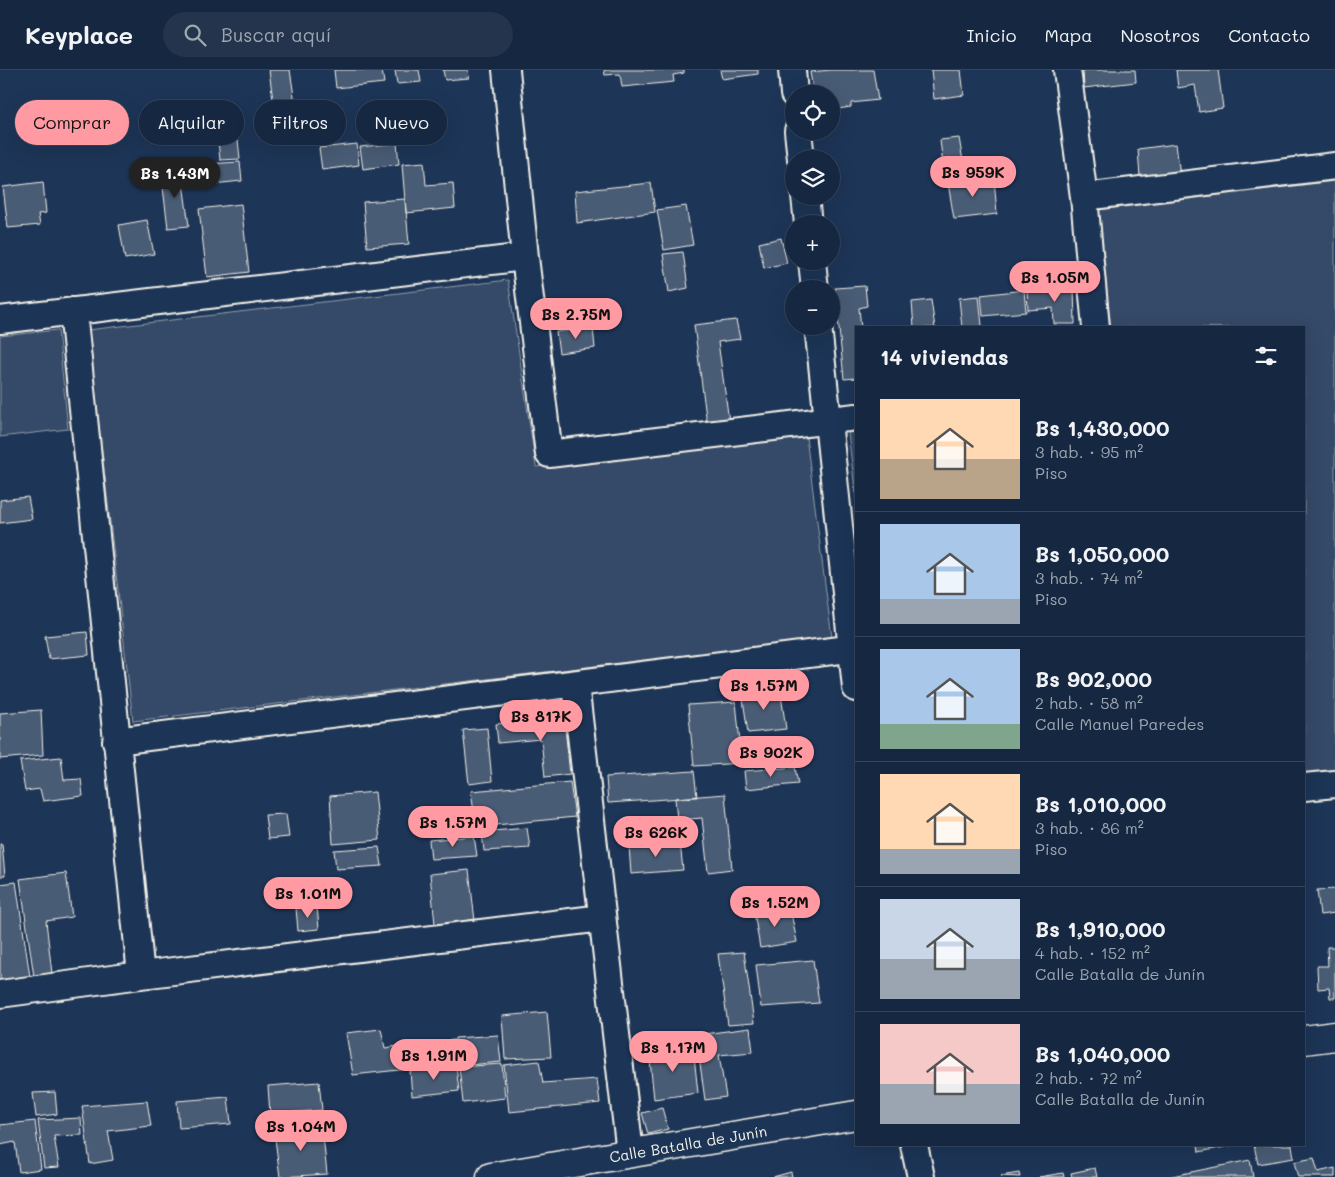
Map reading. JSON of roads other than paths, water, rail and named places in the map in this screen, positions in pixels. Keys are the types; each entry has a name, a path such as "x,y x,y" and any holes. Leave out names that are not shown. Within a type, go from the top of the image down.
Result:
{"main road":[{"path":"1305,1040 1335,1036"},
{"name":"Calle Batalla de Junín","path":"491,1177 855,1115"}],"street":[{"path":"506,70 525,257 549,454 855,417"},
{"path":"792,70 793,85"},
{"path":"1067,70 1084,197 1096,326"},
{"path":"1084,197 1335,166"},
{"path":"0,320 525,257"},
{"path":"73,312 141,975"},
{"path":"819,335 855,668"},
{"path":"116,741 854,649"},
{"path":"575,684 630,1153"},
{"path":"1305,788 1335,784"},
{"path":"0,994 602,918"},
{"path":"914,1146 921,1177"}]}
